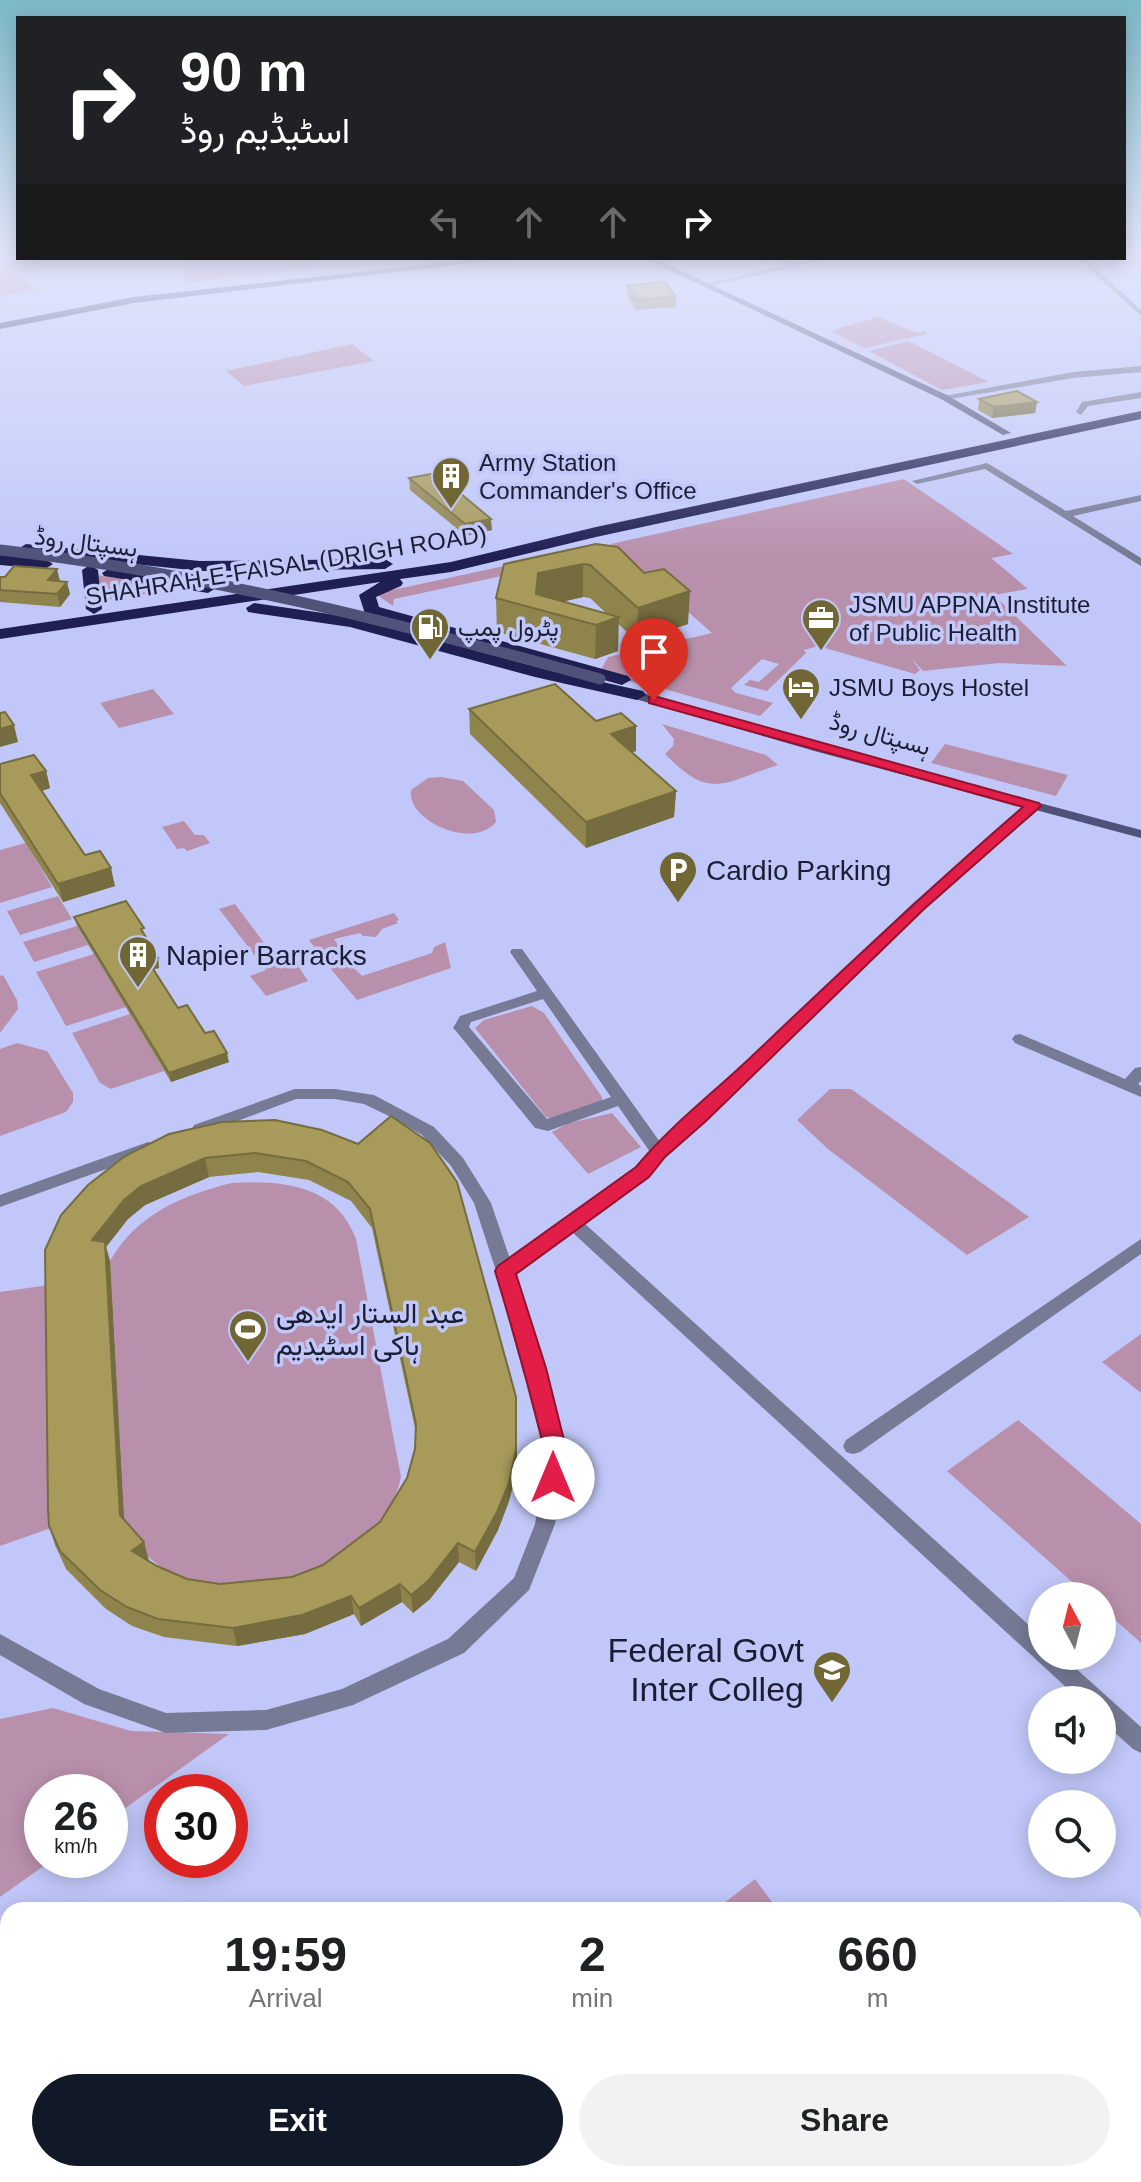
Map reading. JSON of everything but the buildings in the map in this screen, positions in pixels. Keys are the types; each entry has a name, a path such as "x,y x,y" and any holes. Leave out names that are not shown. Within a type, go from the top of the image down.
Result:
{"highway":[{"name":"SHAHRAH-E-FAISAL (DRIGH ROAD)","path":"0,622 400,564 1006,433 1141,407"},
{"name":"SHAHRAH-E-FAISAL (DRIGH ROAD)","path":"0,634 451,567 596,532 1141,415"},
{"path":"0,552 189,565 400,564"},
{"path":"0,552 224,591"},
{"path":"188,584 189,565"},
{"path":"451,567 376,589 367,595 367,604 371,610 625,681 638,692"},
{"path":"90,570 94,609"},
{"path":"184,607 289,611 354,625 578,685 638,692"}],"main road":[{"path":"850,353 944,397 1006,433"},
{"name":"ہسپتال روڈ","path":"0,552 171,576 283,599 1141,824"},
{"name":"ہسپتال روڈ","path":"638,692 822,749 1141,834"}],"street":[{"path":"944,397 1073,375 1141,369"},
{"path":"1081,412 1085,404 1141,395"},
{"path":"917,481 987,466 1141,563"},
{"path":"1066,514 1141,498"},
{"path":"505,1271 642,1172 659,1152 700,1117 917,907 1034,806"},
{"path":"517,952 659,1152"},
{"path":"546,993 465,1019 461,1028 541,1124 548,1125 621,1099"},
{"path":"1020,1039 1134,1089 1141,1072"},
{"path":"0,1201 295,1094 335,1094 368,1099 428,1131 457,1162 482,1203 535,1368 557,1456 545,1524 522,1584 456,1646 345,1698 266,1720 166,1723 92,1697 0,1644"},
{"path":"573,1223 1028,1638"},
{"path":"853,1446 1141,1245"},
{"path":"1063,1670 1080,1686"},
{"path":"1116,1719 1141,1742"}],"shaded area":[{"path":"311,353 363,353 374,361 244,386 226,371"},
{"path":"872,353 931,353 988,382 942,390"},
{"path":"904,479 1013,554 991,558 1028,589 994,595 1067,666 999,663 923,671 910,657 920,670 915,674 818,646 804,650 806,653 767,691 744,685 750,680 759,682 779,664 762,659 731,688 736,693 773,703 760,716 661,688 660,684 644,685 599,673 608,657 712,633 611,544"},
{"path":"565,553 573,561 394,599 393,606 379,594 388,591"},
{"path":"96,575 190,587 105,600"},
{"path":"153,689 174,714 119,728 100,703"},
{"path":"662,724 766,755 778,765 730,782 706,783 681,769 665,754 673,746 674,739"},
{"path":"945,744 1068,775 1056,796 931,763"},
{"path":"428,778 463,781 494,810 496,822 485,830 457,833 429,821 412,801 411,790"},
{"path":"184,821 195,835 204,835 210,843 187,851 177,849 162,827"},
{"path":"26,843 52,887 0,903 0,850"},
{"path":"58,896 72,919 20,935 7,911"},
{"path":"235,904 279,963 295,961 308,981 266,996 250,976 266,970 219,909"},
{"path":"394,913 398,923 382,929 376,937 360,933 334,939 342,950 341,957 325,962 309,940"},
{"path":"77,926 88,945 34,962 23,942"},
{"path":"445,942 451,968 357,1000 330,968 348,965 362,976 432,953 434,947"},
{"path":"94,954 126,1007 66,1026 36,972"},
{"path":"3,975 17,1000 18,1009 0,1033 0,976"},
{"path":"532,1006 544,1013 602,1097 602,1102 554,1119 546,1117 475,1028 484,1020"},
{"path":"130,1014 164,1071 111,1089 100,1083 72,1033"},
{"path":"17,1043 47,1051 73,1093 73,1102 66,1112 0,1136 0,1049"},
{"path":"830,1089 851,1089 1029,1217 967,1255 828,1149 797,1120"},
{"path":"612,1113 641,1147 588,1174 552,1132 569,1123"},
{"path":"232,1183 270,1183 306,1190 335,1207 347,1221 356,1239 401,1477 391,1505 372,1529 348,1550 319,1567 287,1579 255,1586 224,1588 195,1583 174,1575 148,1557 125,1534 110,1261 133,1231 162,1209"},
{"path":"49,1285 54,1527 0,1546 0,1292"},
{"path":"1141,1334 1141,1393 1102,1362"},
{"path":"1018,1420 1141,1524 1141,1643 1116,1621 1116,1582 1072,1582 947,1471"},
{"path":"53,1708 131,1731 229,1734 173,1774 144,1774 144,1795 128,1806 128,1774 24,1774 24,1878 27,1878 0,1897 0,1719"},
{"path":"755,1879 772,1902 725,1902"}],"place":[{"name":"Army Station Commander's Office","path":"451,510"},
{"name":"JSMU APPNA Institute of Public Health","path":"821,652"},
{"name":"پٹرول پمپ","path":"430,661"},
{"name":"JSMU Boys Hostel","path":"801,721"},
{"name":"Cardio Parking","path":"678,904"},
{"name":"Napier Barracks","path":"138,989"},
{"name":"عبد الستار ایدھی ہاکی اسٹیدیم","path":"248,1363"},
{"name":"Federal Govt Inter Colleg","path":"832,1704"}],"route":[{"path":"553,1478 557,1456 535,1368 505,1271 642,1172 659,1152 700,1117 917,907 1034,806 654,700"}]}
